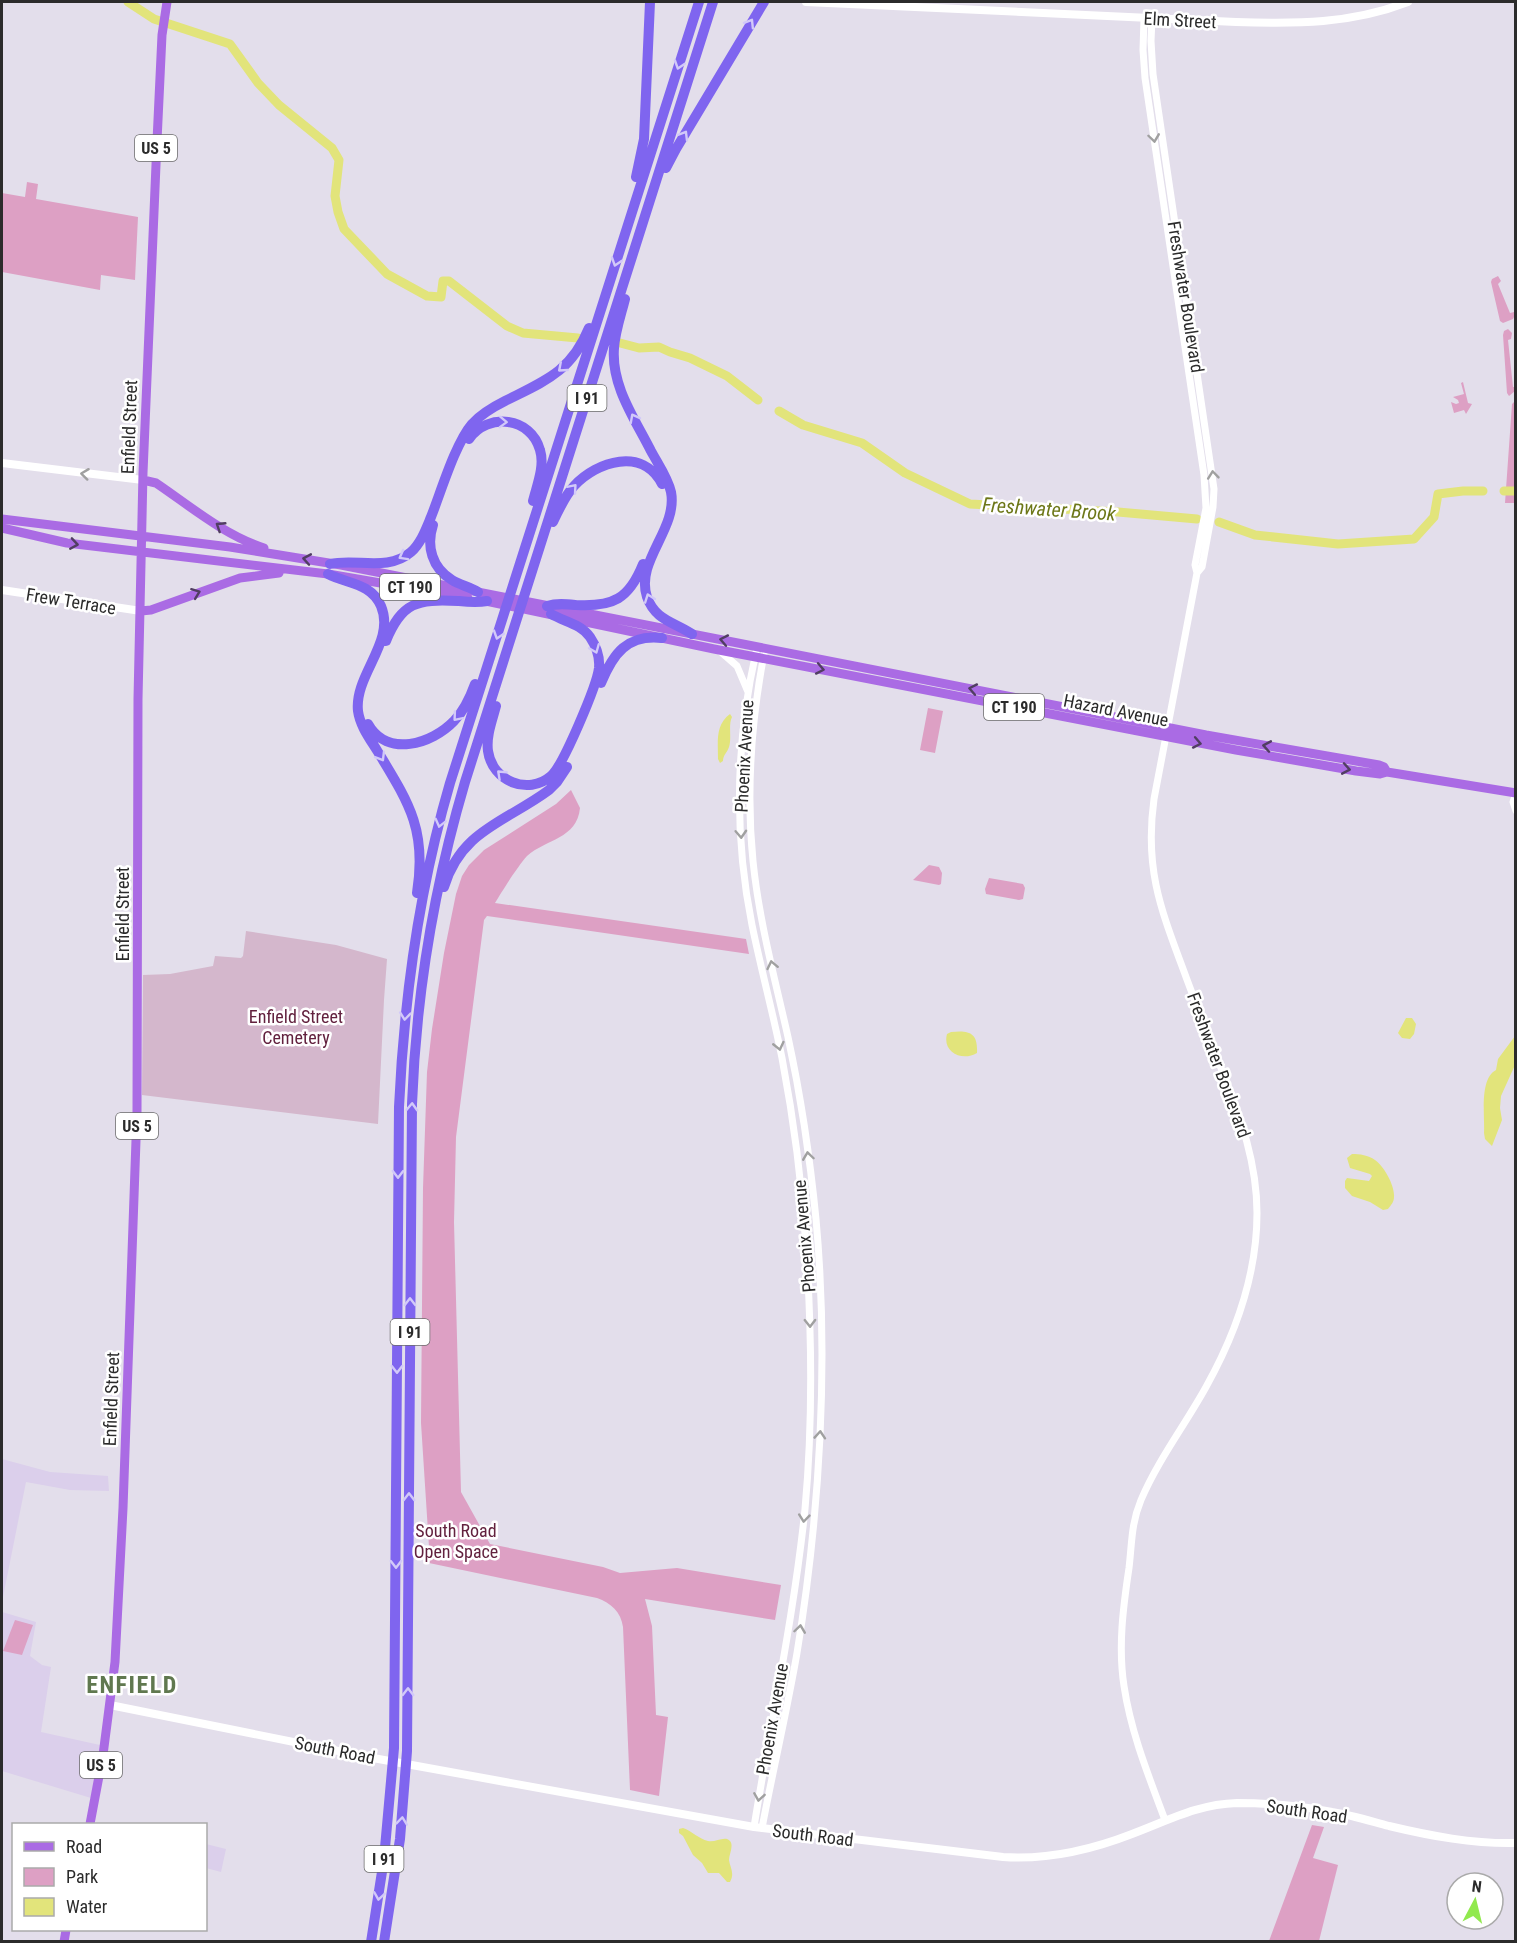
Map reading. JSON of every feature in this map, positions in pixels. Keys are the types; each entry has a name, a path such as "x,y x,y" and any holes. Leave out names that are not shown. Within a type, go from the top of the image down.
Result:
{"highway":[{"path":"639,2 644,8 648,21"},
{"path":"629,223 629,204 644,139 650,2"},
{"path":"654,185 662,177 676,149 764,2"},
{"name":"I 91","path":"371,1941 384,1859 394,1748 399,1107 404,1031 413,958 427,876 445,803 698,5"},
{"name":"I 91","path":"384,1941 397,1861 407,1751 412,1104 419,1005 433,915 460,796 711,6"},
{"path":"638,238 637,257 615,342 614,366 622,395 665,477 671,494 670,513 645,575 646,595 652,608 661,618 692,634"},
{"path":"329,569 398,560 411,552 423,535 460,445 471,426 489,410 547,379 567,364 580,348 594,314 604,302"},
{"path":"478,592 440,571 432,556 430,538 468,440 479,428 497,421 515,423 527,429 537,442 541,454 540,474 520,547 520,562"},
{"path":"536,557 545,545 566,497 593,471 610,463 633,462 650,469 660,480 665,494 664,509 639,575 630,590 619,599 606,604 557,603 543,608"},
{"path":"329,569 368,589 377,599 383,614 383,634 360,691 358,711 364,729 408,802 418,832 420,868 410,939 413,958"},
{"path":"487,667 479,677 461,714 444,730 427,740 410,745 392,743 378,736 366,720 363,707 367,688 390,631 403,612 424,602 475,603 491,600"},
{"path":"511,638 511,653 490,729 488,752 493,766 503,778 516,784 532,785 550,778 562,762 599,668 597,651 587,634 580,627 543,608"},
{"path":"433,915 440,904 453,864 465,847 484,831 543,794 561,777 569,763 606,670 616,654 636,641 662,638"}],"main road":[{"name":"Enfield Street","path":"90,1823 103,1755 116,1651 122,1528 137,1112 138,712 143,480 154,193 163,27 167,2"},
{"name":"Elm Street","path":"806,2 1236,22 1309,23 1358,17 1408,2"},
{"path":"2,463 156,483 241,538 283,555"},
{"name":"CT 190","path":"2,519 283,555 329,569 491,600 692,634"},
{"name":"CT 190","path":"2,528 76,544 300,571 329,569 478,592 491,600"},
{"path":"141,611 151,610 240,578 300,571"},
{"name":"Frew Terrace","path":"2,590 141,611"},
{"name":"CT 190","path":"543,608 662,638"},
{"name":"Hazard Avenue","path":"692,634 760,653 1166,732 1304,762 1380,774 1387,772 1515,793"},
{"name":"Hazard Avenue","path":"662,638 714,649 760,653"},
{"name":"Hazard Avenue","path":"1166,732 1382,766 1387,772"},
{"path":"1304,762 1325,756"},
{"name":"South Road","path":"110,1705 373,1758 758,1828 899,1846 1040,1858 1075,1852 1133,1834 1180,1814 1221,1804 1267,1804 1332,1812 1437,1837 1515,1844"}],"street":[{"name":"Freshwater Boulevard","path":"1148,18 1153,74 1212,470 1214,498 1202,567 1197,573"},
{"name":"Freshwater Boulevard","path":"1148,18 1143,50 1145,78 1196,418 1206,500 1196,565 1197,573 1155,793 1151,827 1151,857 1155,884 1168,932 1235,1102 1246,1136 1255,1181 1257,1214 1248,1285 1238,1318 1207,1386 1152,1478 1132,1528 1121,1632 1124,1686 1140,1750 1165,1820"},
{"path":"1173,272 1182,271"},
{"path":"1196,418 1204,417"},
{"path":"714,649 726,655 737,666 748,692"},
{"name":"Phoenix Avenue","path":"758,1828 771,1725 798,1571 810,1435 810,1312 801,1185 782,1057 752,924 745,881 740,798 741,756 748,692 760,653"},
{"name":"Phoenix Avenue","path":"758,1828 796,1654 816,1500 821,1414 821,1317 816,1221 803,1119 762,922 753,864 749,798 752,732 760,653"},
{"path":"1515,793 1513,799 1515,811"},
{"path":"740,798 749,798"},
{"path":"771,1725 781,1727"}],"shaded area":[{"path":"2,1459 50,1472 108,1476 109,1491 70,1490 26,1482 2,1602"},
{"path":"2,1612 36,1622 30,1656 42,1665 51,1667 41,1732 100,1745 91,1798 2,1771"},
{"path":"207,1844 226,1849 221,1872 207,1868"}],"green space":[{"path":"27,182 38,184 36,199 138,217 135,280 101,275 100,290 2,272 2,193 25,197"},
{"path":"1498,276 1501,281 1498,284 1510,313 1514,312 1515,315 1513,319 1503,323 1500,321 1491,282"},
{"path":"1508,329 1512,333 1511,339 1508,340 1513,387 1516,387 1509,396 1503,335"},
{"path":"1463,382 1468,403 1472,404 1466,414 1464,410 1454,413 1451,402 1459,403 1453,397 1464,394 1461,383"},
{"path":"1515,401 1515,503 1505,503 1512,404"},
{"path":"928,708 943,711 935,753 920,750"},
{"name":"South Road Open Space","path":"571,790 580,808 573,826 560,837 527,856 495,903 746,939 749,954 487,916 484,920 456,1137 454,1222 461,1492 490,1544 603,1567 620,1573 677,1568 781,1585 775,1620 645,1599 652,1626 656,1715 668,1717 659,1796 630,1790 623,1627 614,1609 597,1598 429,1563 421,1423 423,1188 427,1072 444,953 456,894 462,876 469,865 484,850 556,804"},
{"path":"929,865 939,867 942,873 941,884 913,880"},
{"path":"989,878 1023,884 1025,888 1023,899 986,894 985,889"},
{"name":"Enfield Street Cemetery","path":"246,931 336,945 387,959 378,1124 142,1095 143,975 170,974 213,966 215,956 241,958"},
{"path":"15,1620 33,1625 22,1655 3,1651"},
{"path":"1312,1825 1324,1827 1313,1858 1338,1865 1319,1941 1269,1941"}],"water":[{"path":"730,714 732,717 730,743 720,763 718,734 725,718"},
{"path":"1406,1018 1412,1018 1416,1024 1414,1034 1410,1039 1402,1038 1398,1033"},
{"path":"951,1032 972,1034 976,1041 977,1053 971,1056 954,1054 947,1046 946,1040 947,1034"},
{"path":"1515,1036 1515,1065 1501,1096 1502,1120 1492,1146 1485,1139 1484,1133 1485,1089 1487,1081 1496,1070 1498,1059"},
{"path":"1352,1154 1372,1158 1385,1171 1394,1192 1388,1209 1383,1210 1370,1202 1352,1196 1345,1188 1347,1178 1369,1181 1372,1176 1350,1168 1347,1158"},
{"path":"683,1828 708,1841 728,1839 730,1841 729,1860 732,1873 730,1882 727,1882 719,1873 708,1873 679,1833 679,1829"}],"waterway":[{"name":"Freshwater Brook","path":"128,2 154,19 230,44 258,83 279,105 332,148 339,160 335,196 344,229 387,274 427,296 441,297 443,281 449,281 507,326 523,333 578,338"},
{"name":"Freshwater Brook","path":"620,343 639,348 659,347 690,358 727,376 758,400"},
{"name":"Freshwater Brook","path":"779,411 803,425 862,443 905,473 970,504 1197,519"},
{"name":"Freshwater Brook","path":"1219,522 1255,535 1338,544 1414,539 1434,517 1438,494 1483,491"},
{"name":"Freshwater Brook","path":"1504,491 1516,491"}],"district":[{"name":"ENFIELD","path":"132,1685"}]}
